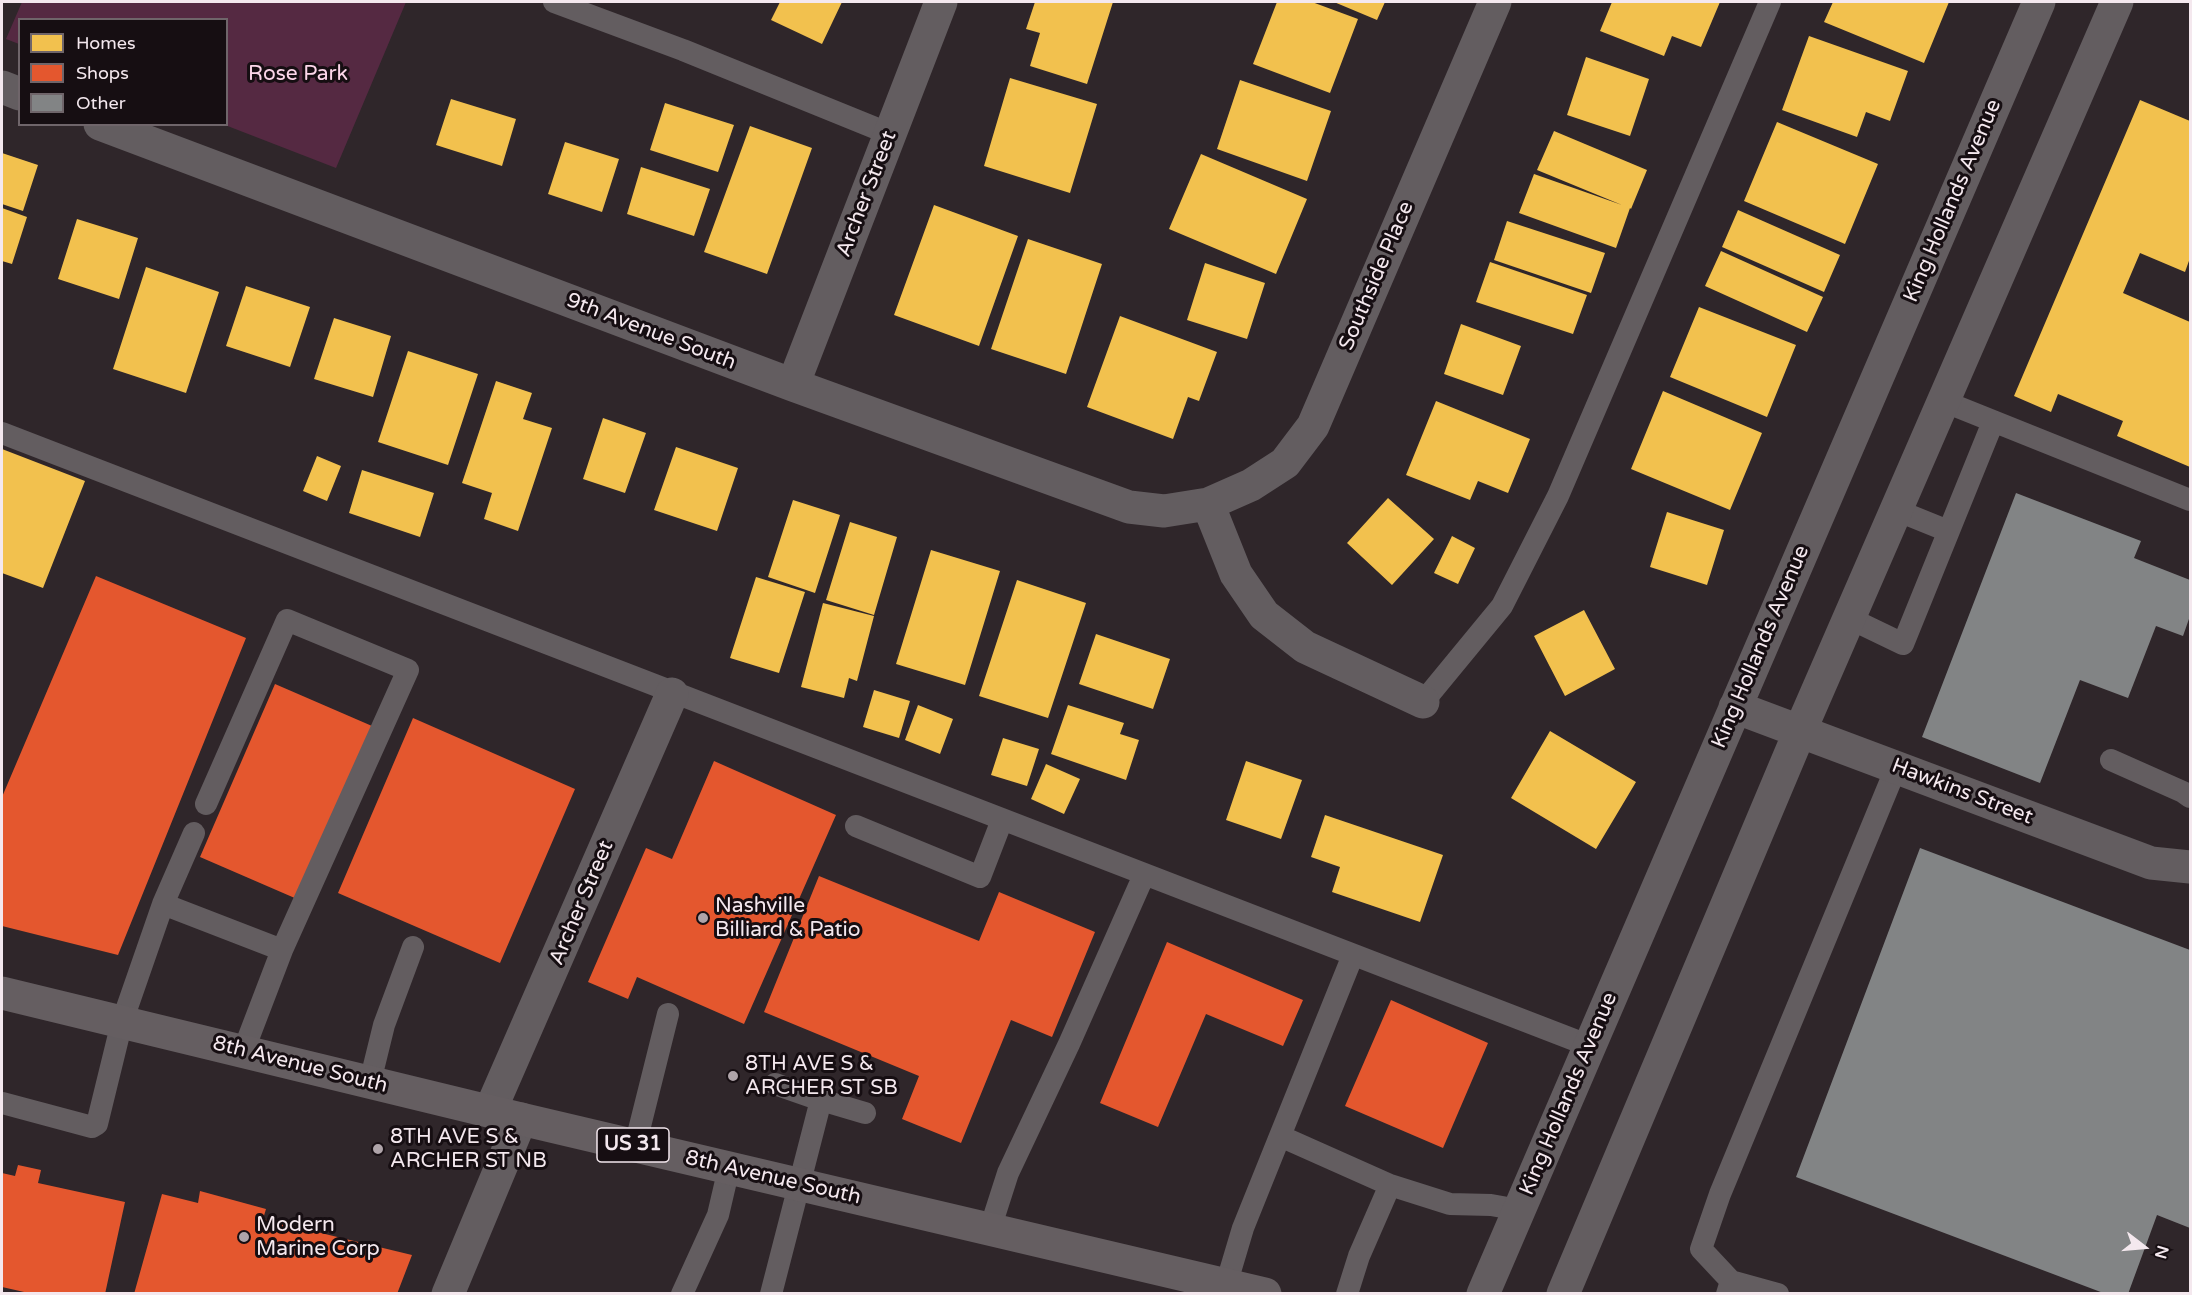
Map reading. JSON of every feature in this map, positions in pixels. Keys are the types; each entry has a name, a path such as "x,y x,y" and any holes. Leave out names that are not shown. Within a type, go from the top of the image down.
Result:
{"main road":[{"name":"8th Avenue South","path":"2,993 635,1146 1265,1293"}],"street":[{"name":"Archer Street","path":"793,386 940,2"},
{"name":"Southside Place","path":"1208,504 1251,485 1285,463 1313,426 1495,2"},
{"name":"King Hollands Avenue","path":"1483,1293 2039,2"},
{"path":"1563,1293 1800,732 2117,2"},
{"path":"2,87 18,93"},
{"name":"9th Avenue South","path":"105,126 793,386 1129,507 1164,511 1208,504"},
{"path":"1208,504 1236,574 1264,615 1305,647 1423,702"},
{"name":"Archer Street","path":"448,1293 506,1115 672,694"},
{"name":"Hawkins Street","path":"1735,707 2151,863 2190,867"}],"lane":[{"path":"554,2 683,50 890,134"},
{"path":"1423,702 1502,606 1558,495 1770,2"},
{"path":"1943,401 2190,500"},
{"path":"1849,618 1903,644 1993,422"},
{"path":"2,433 672,694 1590,1046"},
{"path":"1896,510 1948,531"},
{"path":"206,804 287,620 408,670 282,950 243,1052"},
{"path":"2111,760 2188,788"},
{"path":"1778,1293 1729,1287 1701,1249 1720,1194 1896,768"},
{"path":"856,826 980,877 1002,820"},
{"path":"2,1103 92,1128 97,1124 122,1022 163,904 194,833"},
{"path":"990,1229 1008,1173 1069,1044 1144,874"},
{"path":"163,904 282,950"},
{"path":"370,1082 384,1024 413,947"},
{"path":"1226,1285 1242,1228 1353,955"},
{"path":"635,1146 668,1014"},
{"path":"775,1084 865,1113"},
{"path":"771,1293 821,1100"},
{"path":"1280,1136 1390,1185 1450,1204 1491,1205 1519,1210"},
{"path":"682,1293 718,1215 729,1168"},
{"path":"1347,1293 1359,1256 1390,1185"}],"green space":[{"name":"Rose Park","path":"22,2 406,2 336,168 228,126 228,18 18,18 18,44 6,39"}],"building: Homes":[{"path":"780,2 842,2 822,44 771,20"},
{"path":"1035,2 1113,2 1087,84 1030,66 1040,33 1026,29"},
{"path":"1277,2 1312,2 1358,19 1330,93 1253,64"},
{"path":"1334,2 1385,2 1377,20"},
{"path":"1612,2 1720,2 1701,47 1672,36 1664,56 1600,31"},
{"path":"1833,2 1949,2 1924,63 1824,22"},
{"path":"1809,36 1908,71 1890,121 1866,112 1857,137 1782,110"},
{"path":"1586,57 1649,79 1630,136 1567,115"},
{"path":"1010,78 1097,104 1070,193 984,166"},
{"path":"1240,80 1331,111 1307,181 1217,149"},
{"path":"451,99 516,119 502,166 436,145"},
{"path":"2140,100 2190,121 2190,258 2185,272 2140,253 2123,293 2190,322 2190,467 2117,436 2123,421 2058,394 2051,412 2014,396"},
{"path":"665,103 734,125 718,172 650,150"},
{"path":"1777,122 1878,164 1845,244 1744,201"},
{"path":"750,126 812,148 767,274 704,252"},
{"path":"1554,131 1647,170 1616,248 1519,213 1534,174 1622,205 1537,170"},
{"path":"565,142 619,159 602,212 548,194"},
{"path":"2,153 38,165 23,211 2,204"},
{"path":"1201,154 1307,199 1276,274 1169,229"},
{"path":"641,167 710,189 694,236 627,214"},
{"path":"934,205 1018,236 979,346 894,315"},
{"path":"2,208 27,217 12,264 2,261"},
{"path":"1738,210 1840,255 1824,292 1722,247"},
{"path":"77,219 138,238 119,299 58,279"},
{"path":"1507,221 1605,253 1591,293 1494,260"},
{"path":"1028,239 1102,264 1066,374 991,349"},
{"path":"1721,251 1823,297 1807,332 1705,286"},
{"path":"1490,262 1587,295 1573,334 1476,302"},
{"path":"1205,263 1265,283 1247,339 1187,320"},
{"path":"146,267 219,292 186,393 113,369"},
{"path":"246,286 310,307 290,367 226,346"},
{"path":"1699,307 1796,345 1767,417 1670,377"},
{"path":"1120,316 1217,352 1199,401 1188,397 1173,439 1087,407"},
{"path":"334,318 391,336 373,397 314,379"},
{"path":"1461,324 1521,346 1503,395 1444,374"},
{"path":"408,351 478,374 448,465 378,442"},
{"path":"496,381 532,393 523,419 552,428 518,531 484,519 492,493 462,483"},
{"path":"1663,391 1762,433 1730,510 1631,469"},
{"path":"1436,401 1530,439 1508,493 1478,481 1470,500 1406,475"},
{"path":"603,418 646,433 625,493 583,479"},
{"path":"676,447 738,468 717,531 654,510"},
{"path":"2,449 85,481 43,588 2,573"},
{"path":"317,456 341,466 327,501 303,491"},
{"path":"362,470 434,493 420,537 349,513"},
{"path":"1388,498 1434,539 1392,585 1347,543"},
{"path":"793,500 840,515 815,593 768,577"},
{"path":"1667,512 1724,530 1707,585 1650,567"},
{"path":"850,522 897,537 874,615 826,600"},
{"path":"1452,536 1475,548 1458,584 1434,573"},
{"path":"931,550 1000,571 965,685 896,664"},
{"path":"756,577 805,592 779,673 730,658"},
{"path":"1017,580 1086,603 1048,718 979,696"},
{"path":"823,603 874,616 857,681 849,678 844,698 801,687"},
{"path":"1584,610 1615,669 1565,696 1534,636"},
{"path":"1096,634 1170,659 1153,709 1079,684"},
{"path":"874,690 910,701 899,738 863,727"},
{"path":"918,705 953,719 940,754 905,740"},
{"path":"1068,705 1124,723 1120,734 1139,740 1126,780 1051,754"},
{"path":"1550,731 1636,782 1596,849 1511,798"},
{"path":"1003,738 1039,749 1027,786 991,775"},
{"path":"1246,761 1302,780 1281,839 1226,820"},
{"path":"1046,764 1080,779 1064,814 1031,799"},
{"path":"1325,815 1443,855 1420,922 1332,892 1340,867 1311,857"}],"building: Shops":[{"path":"96,576 246,638 118,955 2,926 2,797"},
{"path":"275,684 372,726 297,899 200,857"},
{"path":"413,718 575,789 500,963 338,893"},
{"name":"Nashville Billiard & Patio","path":"714,761 836,815 744,1024 637,977 628,999 588,982 646,848 672,859"},
{"path":"819,876 979,941 999,892 1095,932 1052,1037 1011,1020 961,1143 902,1119 919,1076 764,1012"},
{"path":"1167,942 1303,1000 1283,1046 1206,1014 1158,1127 1100,1103"},
{"path":"1391,1000 1488,1043 1443,1148 1345,1106"},
{"path":"18,1165 41,1170 38,1183 125,1202 105,1294 33,1294 2,1287 2,1173 15,1176"},
{"name":"Modern Marine Corp","path":"200,1191 266,1209 263,1219 412,1255 397,1294 134,1294 162,1194 198,1203"}],"building: Other":[{"path":"2016,493 2141,541 2134,558 2190,580 2190,616 2183,636 2156,626 2128,698 2080,680 2040,783 1922,737"},
{"path":"1920,848 2190,950 2190,1228 2157,1215 2128,1294 2106,1294 1796,1177"}],"place":[{"name":"Nashville Billiard & Patio","path":"703,918"},
{"name":"8TH AVE S & ARCHER ST SB","path":"733,1076"},
{"name":"8TH AVE S & ARCHER ST NB","path":"378,1149"},
{"name":"Modern Marine Corp","path":"244,1237"}]}
